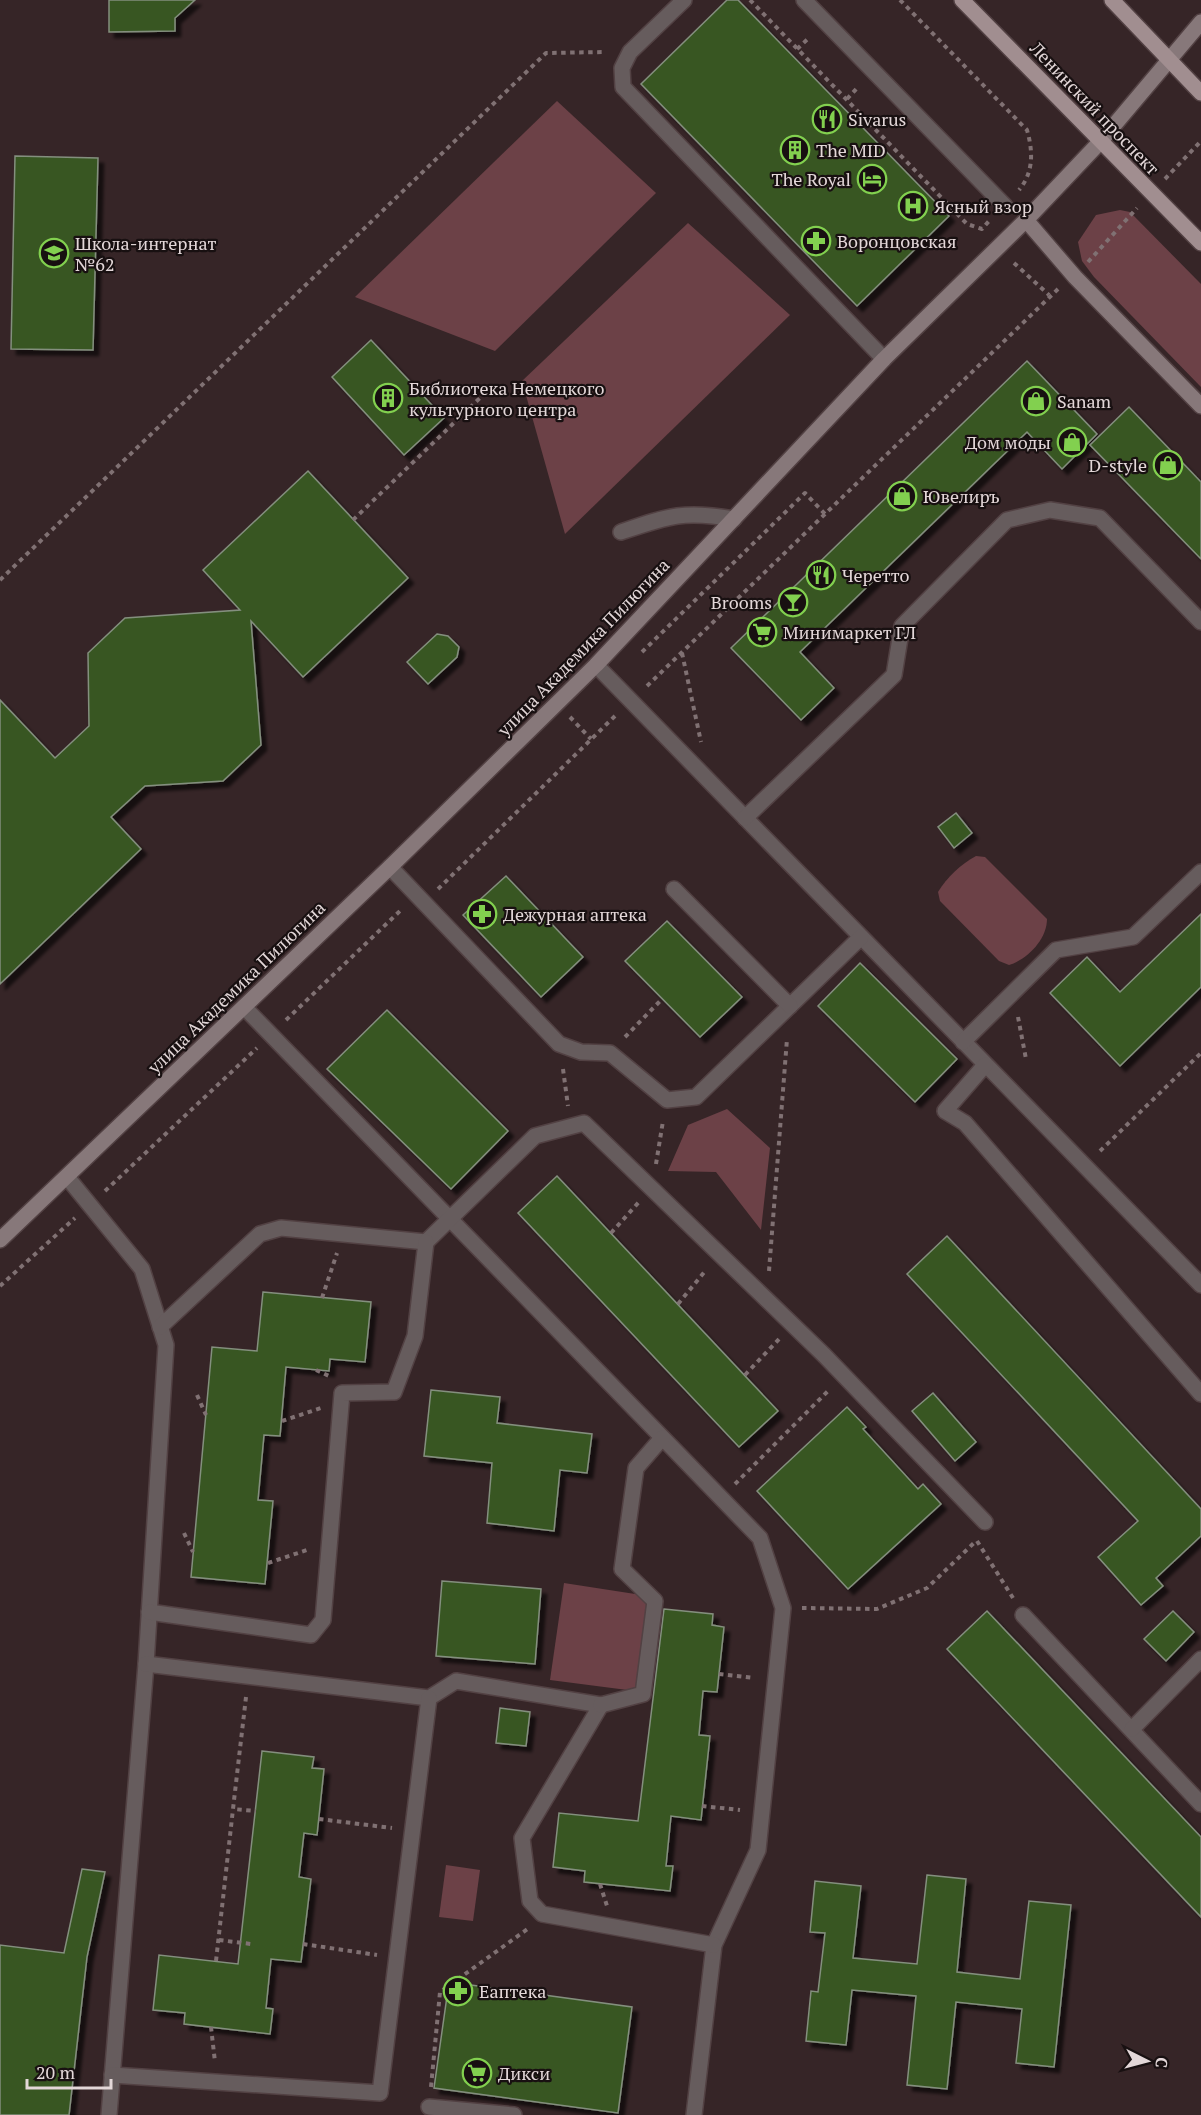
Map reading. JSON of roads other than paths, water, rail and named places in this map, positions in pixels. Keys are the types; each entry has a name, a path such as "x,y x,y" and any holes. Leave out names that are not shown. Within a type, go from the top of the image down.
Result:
{"main road":[{"name":"Ленинский проспект","path":"962,0 1201,243"},
{"path":"1112,0 1201,93"}],"street":[{"path":"1170,59 1201,22"},
{"path":"1170,59 1201,36"},
{"name":"улица Академика Пилюгина","path":"0,1240 390,867 596,665 884,359 1026,220 1100,142 1170,59"},
{"path":"1026,220 1075,277 1201,406"}],"lane":[{"path":"684,0 630,52 622,68 623,87 884,359"},
{"path":"804,0 1005,206"},
{"path":"745,818 894,675 902,626 1007,520 1050,510 1100,518 1201,622"},
{"path":"621,532 668,516 699,512 734,519"},
{"path":"596,665 1201,1285"},
{"path":"390,867 559,1044 581,1052 610,1053 667,1100 696,1097 861,936"},
{"path":"963,1042 1056,950 1133,937 1201,872"},
{"path":"674,889 790,1006"},
{"path":"244,1007 760,1538 783,1608 758,1850 714,1945 694,2115"},
{"path":"985,1065 945,1111 965,1123 1201,1394"},
{"path":"149,1612 311,1635 323,1620 342,1393 394,1392 415,1336 426,1242 535,1136 584,1123 792,1325 985,1522"},
{"path":"67,1177 142,1269 166,1345 146,1664 109,2115"},
{"path":"160,1327 260,1234 281,1228 426,1242"},
{"path":"146,1664 429,1698 456,1681 601,1705 643,1694 655,1601 622,1569 636,1468 662,1438"},
{"path":"1023,1615 1201,1804"},
{"path":"1132,1730 1201,1659"},
{"path":"112,2075 380,2093 429,1698"},
{"path":"601,1705 522,1838 530,1901 542,1914 714,1945"},
{"path":"429,2107 514,2115"}],"place":[{"name":"Sivarus","path":"827,119"},
{"name":"The MID","path":"795,150"},
{"name":"The Royal","path":"872,179"},
{"name":"Ясный взор","path":"913,206"},
{"name":"Воронцовская","path":"816,241"},
{"name":"Школа-интернат №62","path":"54,253"},
{"name":"Библиотека Немецкого культурного центра","path":"388,398"},
{"name":"Sanam","path":"1036,401"},
{"name":"Дом моды","path":"1072,442"},
{"name":"D-style","path":"1168,465"},
{"name":"Ювелиръ","path":"902,496"},
{"name":"Черетто","path":"821,575"},
{"name":"Brooms","path":"793,602"},
{"name":"Минимаркет ГЛ","path":"762,632"},
{"name":"Дежурная аптека","path":"482,914"},
{"name":"Еаптека","path":"458,1991"},
{"name":"Дикси","path":"477,2073"}]}
